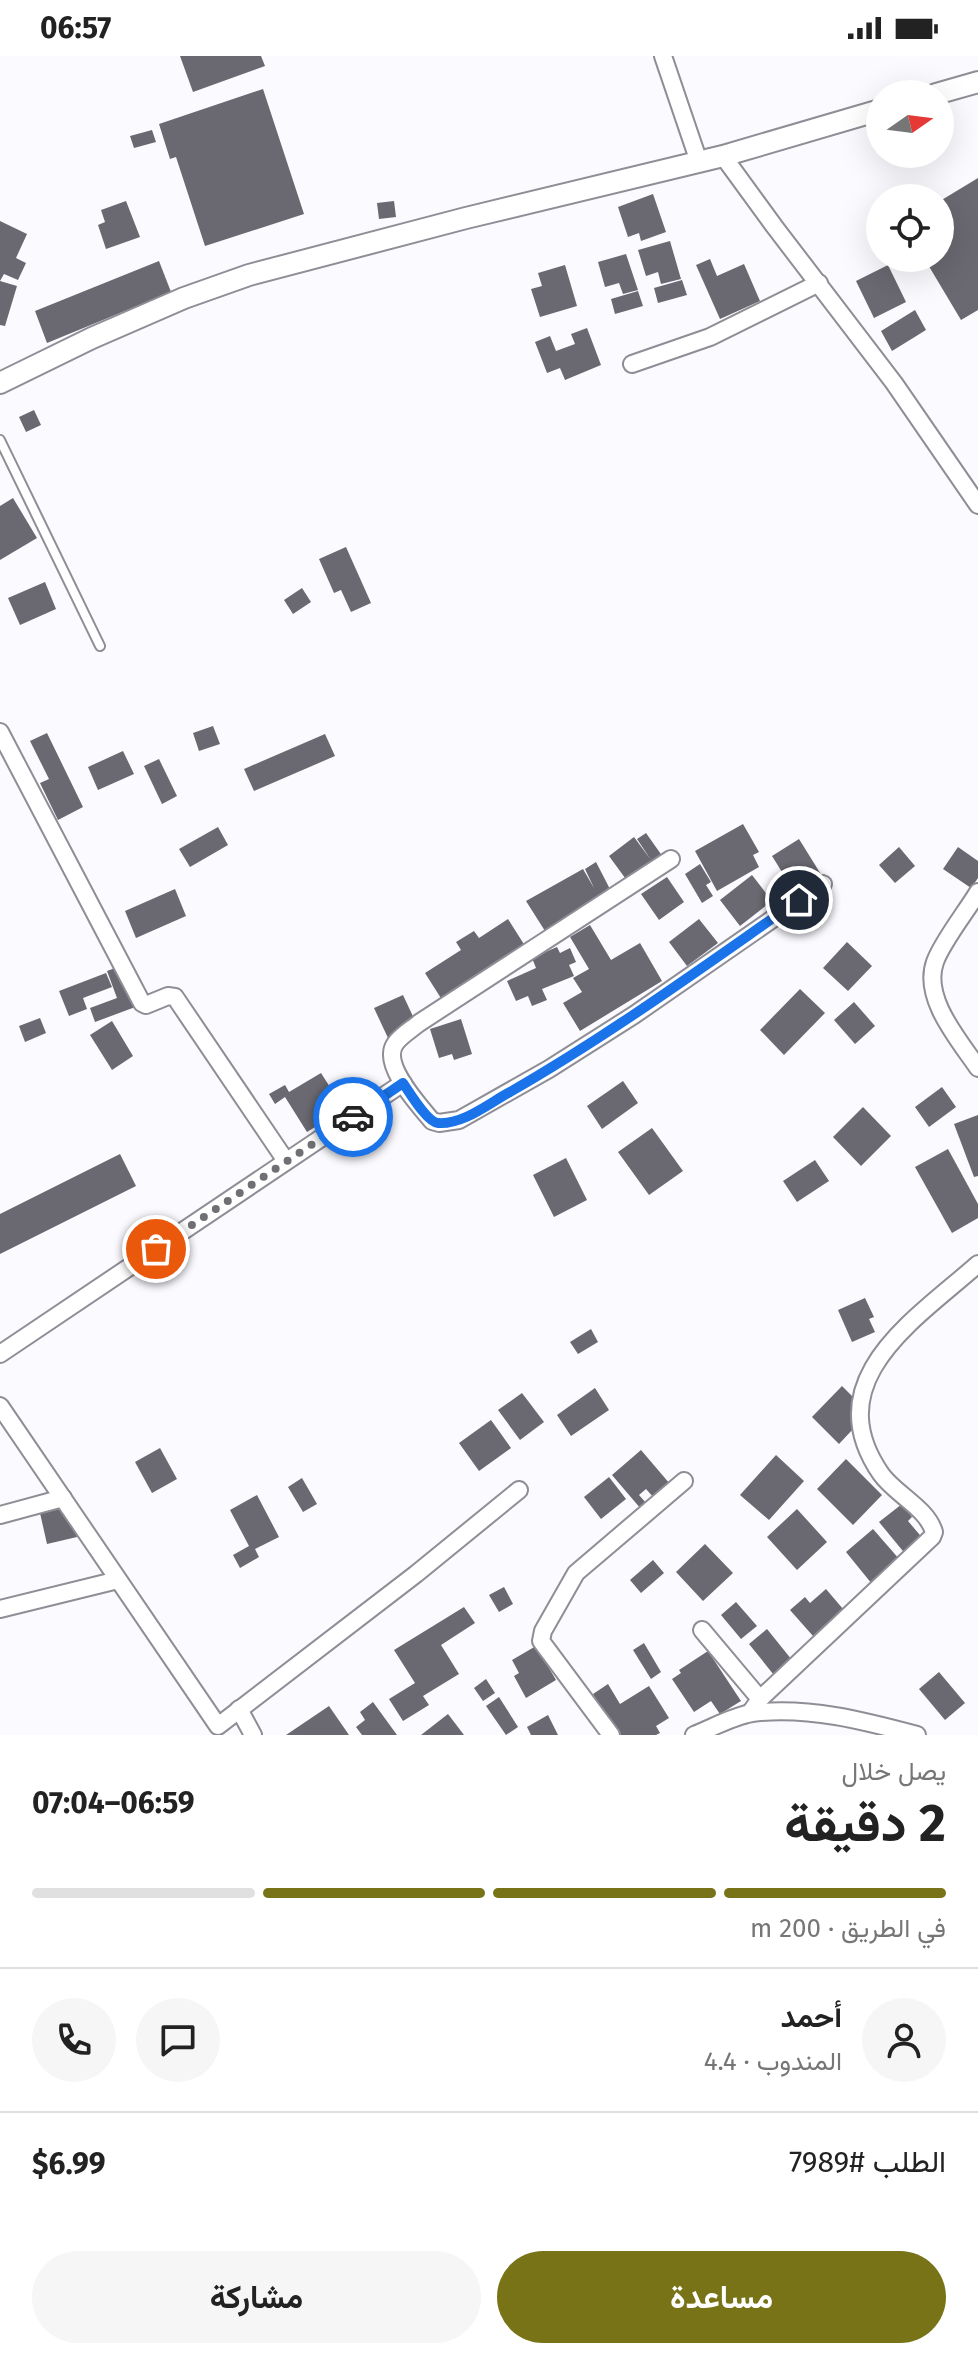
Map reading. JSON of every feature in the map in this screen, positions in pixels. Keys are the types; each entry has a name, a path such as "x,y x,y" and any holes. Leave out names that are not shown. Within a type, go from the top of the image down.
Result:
{"street":[{"path":"663,56 699,162"},
{"path":"954,89 978,82"},
{"path":"0,383 105,332 184,298 249,275 466,218 723,156 866,114"},
{"path":"723,156 894,383 978,505"},
{"path":"632,364 710,337 819,283"},
{"path":"0,732 142,1003 146,1005 168,996 175,997 286,1161"},
{"path":"671,859 419,1023 395,1042 392,1058 403,1083 432,1121 459,1120 549,1069 634,1015 823,884"},
{"path":"978,892 934,962 933,981 934,995 954,1034 978,1068"},
{"path":"0,1354 403,1083"},
{"path":"750,1713 760,1699 934,1532 928,1521 883,1478 865,1449 860,1421 861,1398 867,1374 899,1332 978,1264"},
{"path":"0,1406 218,1726 416,1574 519,1490"},
{"path":"611,1735 541,1641 543,1631 576,1573 684,1481"},
{"path":"0,1515 63,1498"},
{"path":"0,1609 118,1580"},
{"path":"702,1630 760,1699"},
{"path":"239,1709 253,1735"},
{"path":"694,1735 750,1713 789,1712 856,1718 917,1735"}],"lane":[{"path":"0,440 100,646"}],"building":[{"path":"180,56 261,56 265,66 193,92"},
{"path":"263,89 304,214 205,246 176,157 170,159 159,124"},
{"path":"152,130 156,142 134,148 130,136"},
{"path":"978,178 978,310 961,320 932,272 954,272 954,193"},
{"path":"653,194 666,232 641,241 639,233 628,237 618,207"},
{"path":"126,201 140,237 106,249 98,225 105,222 101,210"},
{"path":"394,201 396,217 379,219 377,203"},
{"path":"0,221 27,234 16,258 26,263 18,280 4,274 0,281"},
{"path":"670,241 681,279 661,284 658,272 646,276 638,250"},
{"path":"626,254 638,290 623,294 619,283 605,287 598,262"},
{"path":"710,259 717,276 744,264 760,301 720,319 696,265"},
{"path":"159,261 171,292 47,343 35,311"},
{"path":"565,265 577,306 540,317 531,289 542,286 538,273"},
{"path":"874,272 891,272 906,302 874,318 856,281"},
{"path":"682,280 687,295 658,303 654,288"},
{"path":"0,281 17,286 5,326 0,325"},
{"path":"638,291 643,306 615,314 611,299"},
{"path":"915,310 926,330 892,351 881,331"},
{"path":"587,328 601,365 565,380 560,368 547,373 535,342 550,336 556,351 575,344 571,334"},
{"path":"34,410 41,425 26,432 19,417"},
{"path":"13,498 37,538 0,560 0,506"},
{"path":"346,547 371,603 351,612 341,590 334,593 319,559"},
{"path":"45,582 56,609 20,625 8,598"},
{"path":"302,588 311,602 293,614 284,600"},
{"path":"213,726 220,744 199,751 193,733"},
{"path":"47,733 83,807 58,820 40,783 49,779 30,741"},
{"path":"325,734 335,756 254,791 244,769"},
{"path":"123,751 134,774 98,790 88,767"},
{"path":"159,759 177,796 162,804 144,766"},
{"path":"743,824 759,852 753,855 759,867 717,891 695,851"},
{"path":"218,827 228,845 190,867 179,849"},
{"path":"646,833 663,857 628,882 609,856 634,837 651,860 637,839"},
{"path":"799,839 822,876 795,893 772,856"},
{"path":"899,847 915,866 895,883 879,865"},
{"path":"958,847 978,861 978,878 971,888 943,869"},
{"path":"596,862 612,893 601,899 599,895 545,931 526,901 583,869 594,888 585,869"},
{"path":"700,864 711,882 706,885 713,896 702,903 685,874"},
{"path":"752,875 772,901 740,926 720,900"},
{"path":"667,877 684,902 659,920 641,894"},
{"path":"175,889 186,916 136,938 125,911"},
{"path":"508,919 527,949 444,1003 425,973 461,950 456,942 474,931 479,938"},
{"path":"699,919 718,943 687,966 669,942"},
{"path":"590,925 611,960 640,943 662,981 580,1031 563,1003 582,992 573,978 589,969 570,937"},
{"path":"847,942 872,966 848,991 823,968"},
{"path":"557,947 560,953 570,948 576,962 569,965 574,976 542,989 547,1000 532,1006 528,996 516,1001 507,981 536,968 532,958"},
{"path":"123,965 138,1006 95,1022 90,1008 117,998 107,971"},
{"path":"106,973 112,987 83,998 87,1009 69,1016 59,991"},
{"path":"800,989 825,1013 784,1055 760,1030"},
{"path":"403,995 417,1025 388,1038 374,1008"},
{"path":"854,1002 875,1026 855,1044 834,1020"},
{"path":"40,1018 46,1033 25,1042 19,1026"},
{"path":"461,1019 472,1054 454,1060 452,1054 439,1058 430,1029"},
{"path":"112,1021 133,1056 112,1070 90,1035"},
{"path":"321,1073 344,1109 307,1132 285,1097 275,1104 269,1094 285,1085 289,1092"},
{"path":"623,1081 638,1103 602,1129 587,1106"},
{"path":"942,1087 956,1107 929,1127 915,1107"},
{"path":"356,1090 367,1106 353,1116 342,1099"},
{"path":"863,1107 891,1136 861,1166 833,1137"},
{"path":"978,1115 978,1176 974,1177 954,1124"},
{"path":"652,1128 683,1171 649,1195 618,1152"},
{"path":"948,1149 978,1204 978,1218 952,1233 915,1167"},
{"path":"120,1154 136,1186 0,1254 0,1214"},
{"path":"566,1158 587,1200 554,1217 533,1175"},
{"path":"815,1160 829,1181 797,1202 783,1181"},
{"path":"865,1298 874,1317 869,1319 875,1332 852,1342 838,1310"},
{"path":"591,1329 598,1342 578,1354 570,1342"},
{"path":"842,1386 858,1402 851,1425 854,1428 839,1444 812,1417"},
{"path":"595,1388 609,1410 571,1436 557,1415"},
{"path":"522,1393 544,1422 520,1440 498,1410"},
{"path":"491,1420 511,1448 479,1471 459,1443"},
{"path":"160,1448 177,1479 152,1493 135,1462"},
{"path":"641,1450 670,1484 654,1498 646,1489 639,1495 647,1504 641,1509 612,1475"},
{"path":"776,1455 804,1481 769,1520 740,1495"},
{"path":"846,1459 882,1495 853,1525 817,1489"},
{"path":"609,1477 626,1499 601,1519 584,1497"},
{"path":"302,1478 317,1504 303,1512 288,1487"},
{"path":"257,1495 279,1537 255,1549 259,1557 240,1568 233,1555 249,1546 230,1510"},
{"path":"902,1504 912,1517 908,1521 925,1541 907,1556 879,1522"},
{"path":"59,1509 75,1526 77,1537 47,1544 40,1513"},
{"path":"797,1509 827,1542 797,1570 767,1537"},
{"path":"873,1529 900,1560 872,1584 846,1552"},
{"path":"705,1544 733,1573 703,1601 676,1572"},
{"path":"653,1560 664,1573 641,1593 630,1580"},
{"path":"504,1587 513,1604 499,1612 489,1595"},
{"path":"826,1589 843,1609 813,1636 790,1610 805,1597 810,1603"},
{"path":"736,1602 757,1626 741,1639 721,1615"},
{"path":"464,1607 475,1623 441,1645 459,1674 423,1696 429,1705 403,1721 389,1699 415,1683 394,1650"},
{"path":"767,1629 796,1665 778,1680 749,1644"},
{"path":"644,1643 661,1672 651,1679 633,1650"},
{"path":"536,1646 556,1680 526,1698 514,1676 519,1673 512,1660"},
{"path":"708,1651 741,1701 720,1714 711,1701 694,1712 672,1679 681,1673 679,1670"},
{"path":"939,1672 965,1703 945,1720 919,1689"},
{"path":"486,1679 495,1693 483,1701 474,1688"},
{"path":"608,1684 620,1704 649,1686 669,1718 656,1726 660,1733 618,1735 593,1694"},
{"path":"499,1697 518,1727 506,1735 486,1706"},
{"path":"373,1702 397,1735 362,1735 356,1727 365,1720 360,1712"},
{"path":"329,1706 349,1735 286,1735"},
{"path":"448,1714 464,1735 421,1735"},
{"path":"548,1715 558,1735 531,1735 527,1727"}],"way so far":[{"path":"156,1249 353,1117"}],"route":[{"path":"353,1117 403,1083 432,1121 459,1120 549,1069 634,1015 799,900"}]}
